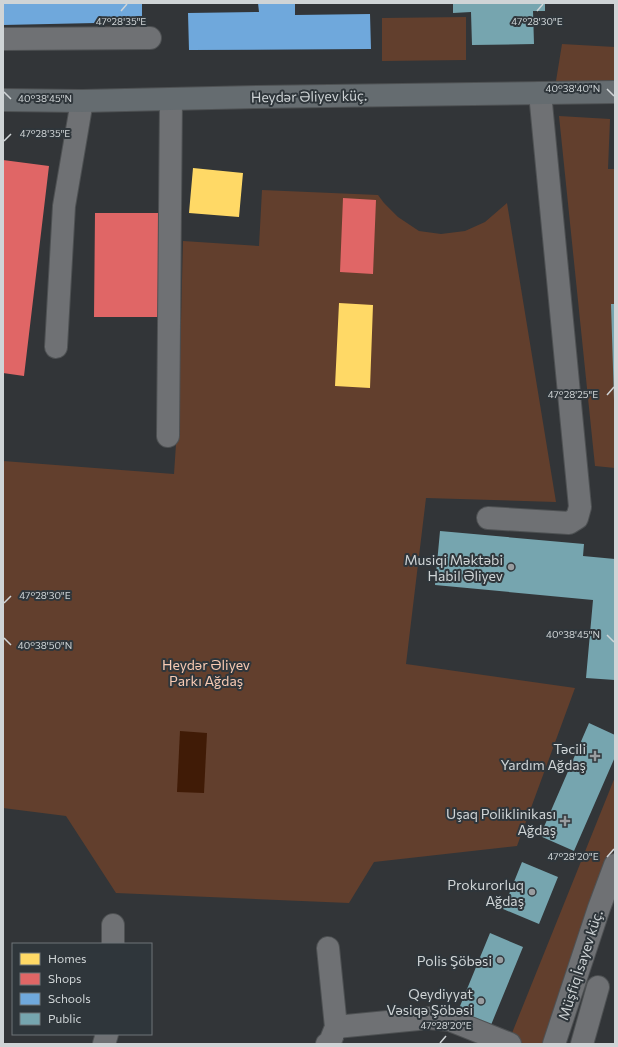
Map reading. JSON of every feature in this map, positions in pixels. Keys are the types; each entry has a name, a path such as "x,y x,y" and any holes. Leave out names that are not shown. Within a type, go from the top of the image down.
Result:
{"main road":[{"name":"Heydər Əliyev küç.","path":"3,100 82,101 615,92"}],"street":[{"path":"3,39 150,38"},
{"path":"488,518 569,523 577,518 580,507 540,93"},
{"path":"168,436 171,99"},
{"path":"56,347 64,206 82,101"},
{"name":"Müşfiq İsayev küç.","path":"554,1044 598,908 615,865"},
{"path":"328,948 332,1035 428,1018 450,1020 510,1044"},
{"path":"571,989 607,987 582,1044"}],"green space":[{"path":"466,17 466,60 382,61 382,18"},
{"path":"562,44 615,47 615,81 556,81"},
{"path":"559,116 610,119 608,169 615,169 615,468 595,466"},
{"name":"Heydər Əliyev Parkı Ağdaş","path":"262,190 378,195 398,217 419,231 441,234 465,231 485,222 507,203 556,502 426,498 406,664 575,688 517,846 374,862 349,903 116,893 66,816 3,808 3,461 174,474 179,399 183,241 259,246"},
{"path":"615,777 615,846 589,915 546,1044 525,1044 510,1038"}],"shaded area":[{"path":"180,731 207,733 204,793 177,792"}],"building: Homes":[{"path":"193,168 243,173 239,217 189,213"},
{"path":"339,303 373,305 370,388 335,386"}],"building: Shops":[{"path":"3,160 49,166 24,376 3,373"},
{"path":"343,198 376,200 373,274 340,272"},
{"path":"95,213 159,213 158,317 94,317"}],"building: Schools":[{"path":"3,3 142,3 142,22 3,25"},
{"path":"258,3 295,3 295,15 370,14 371,49 189,50 188,13 259,12"}],"building: Public":[{"path":"453,3 545,3 545,11 533,11 534,44 472,45 471,12 453,13"},
{"path":"611,304 615,304 615,400 614,400"},
{"path":"440,531 584,544 583,556 615,559 615,680 586,678 593,600 435,585"},
{"path":"589,723 615,735 615,757 574,851 540,836"},
{"path":"522,862 558,877 539,924 503,909"},
{"path":"490,933 523,947 491,1025 458,1011"}],"place":[{"name":"Musiqi Məktəbi Habil Əliyev","path":"511,567"},
{"name":"Təcili Yardım Ağdaş","path":"595,756"},
{"name":"Uşaq Poliklinikası Ağdaş","path":"565,821"},
{"name":"Prokurorluq Ağdaş","path":"532,892"},
{"name":"Polis Şöbəsi","path":"500,960"},
{"name":"Qeydiyyat Vəsiqə Şöbəsi","path":"481,1001"}]}
